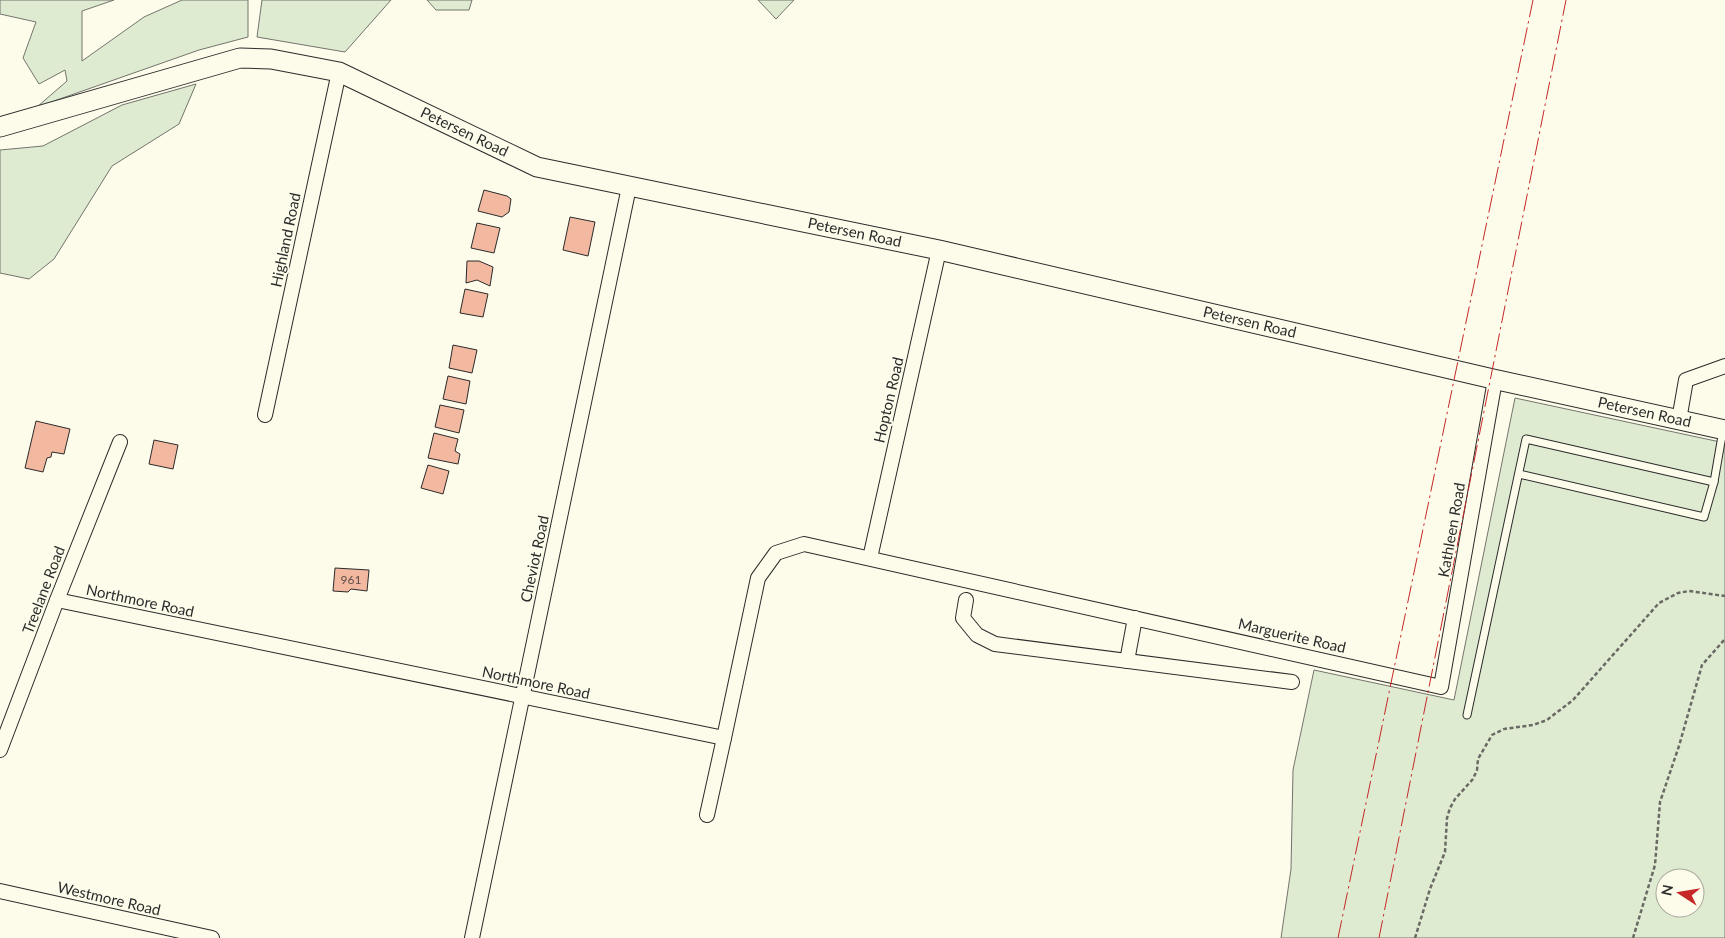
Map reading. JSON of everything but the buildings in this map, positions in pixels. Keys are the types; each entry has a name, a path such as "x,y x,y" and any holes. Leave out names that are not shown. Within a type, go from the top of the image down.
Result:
{"street":[{"name":"Petersen Road","path":"0,127 240,58 271,58 339,72 537,167 939,250 1496,380 1724,429"},
{"name":"Highland Road","path":"265,414 339,72"},
{"name":"Cheviot Road","path":"472,938 629,186"},
{"name":"Hopton Road","path":"870,558 939,250"},
{"path":"1679,420 1686,380 1725,366"},
{"name":"Kathleen Road","path":"1441,687 1496,380"},
{"name":"Treelane Road","path":"0,750 120,442"},
{"path":"707,815 758,578 776,553 804,544 870,558"},
{"name":"Marguerite Road","path":"870,558 1441,687"},
{"name":"Northmore Road","path":"57,600 724,738"},
{"path":"966,600 963,618 977,635 995,644 1292,682"},
{"path":"1127,661 1135,618"},
{"name":"Westmore Road","path":"0,891 212,938"}],"lane":[{"path":"1519,474 1704,516 1714,482 1724,429"},
{"path":"1467,715 1526,439 1714,482"}],"path":[{"path":"1415,938 1430,889 1445,852 1447,818 1450,808 1455,799 1473,779 1477,770 1478,759 1492,736 1504,729 1533,725 1548,720 1573,700 1659,603 1678,593 1689,591 1725,596"},
{"path":"1633,938 1655,865 1660,802 1680,746 1702,665 1725,639"}],"green space":[{"path":"0,0 114,0 82,11 82,61 144,17 182,0 248,0 248,37 199,50 37,107 67,81 65,70 39,84 23,58 36,22 0,14"},
{"path":"262,0 391,0 345,52 257,37"},
{"path":"427,0 472,0 469,10 436,10"},
{"path":"758,0 794,0 776,19"},
{"path":"196,84 179,124 112,166 54,259 29,279 0,273 0,150 43,146 122,105"},
{"path":"1515,398 1725,443 1725,938 1281,938 1291,869 1293,770 1314,670 1454,700"}],"power":[{"path":"1338,938 1533,0"},
{"path":"1379,938 1566,0"}]}
